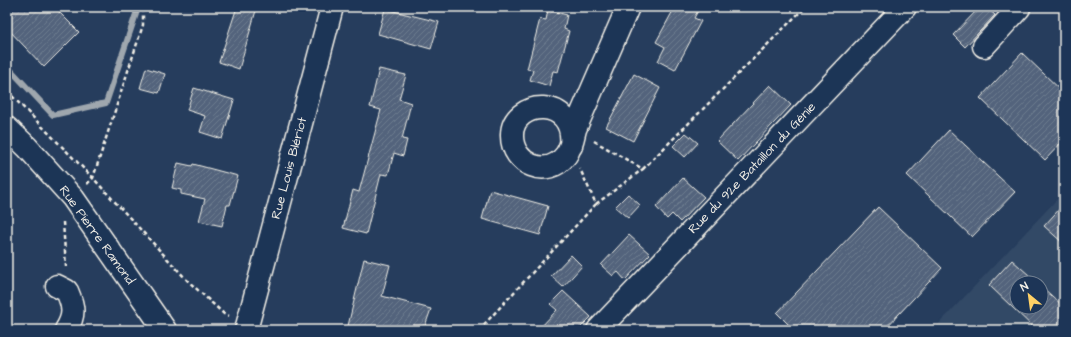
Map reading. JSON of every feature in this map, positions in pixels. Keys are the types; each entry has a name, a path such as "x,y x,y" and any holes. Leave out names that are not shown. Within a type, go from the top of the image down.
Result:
{"street":[{"name":"Rue Louis Blériot","path":"247,326 332,7"},
{"path":"573,138 628,7"},
{"name":"Rue du 92e Bataillon du Génie","path":"598,330 905,7"},
{"path":"984,46 1019,8 1018,7"},
{"name":"Rue Pierre Ramond","path":"7,128 27,147 73,198 165,330"},
{"path":"62,288 74,307 66,330"}],"path":[{"path":"62,288 63,213 73,198 93,178 143,24 143,7"},
{"path":"479,330 596,204 643,169 805,7"},
{"path":"7,91 93,178 187,280 224,314 247,326 277,330"},
{"path":"573,138 643,169"},
{"path":"573,138 596,204"}],"shaded area":[{"path":"1064,192 1064,330 933,330"}],"building":[{"path":"7,7 54,7 79,32 44,67 7,28"},
{"path":"237,7 257,7 239,69 219,62"},
{"path":"675,7 700,7 694,18 701,21 675,70 658,61 665,47 656,42"},
{"path":"980,7 986,7 995,15 965,47 953,35"},
{"path":"385,9 439,22 431,49 378,34"},
{"path":"548,10 567,15 564,29 569,31 558,72 553,71 549,86 530,80 533,70 527,69 540,19 546,20"},
{"path":"1022,53 1064,93 1064,140 1045,160 980,98"},
{"path":"146,68 165,74 159,93 140,88"},
{"path":"379,69 406,75 399,99 411,103 402,139 407,140 403,156 394,153 388,175 381,174 366,234 343,228 353,190 359,192 381,110 370,107"},
{"path":"634,74 660,88 633,141 606,127"},
{"path":"770,85 791,105 738,161 717,141"},
{"path":"194,88 234,100 222,139 200,132 205,116 187,110"},
{"path":"949,130 1015,192 972,237 907,175"},
{"path":"686,133 698,143 685,157 673,146"},
{"path":"178,163 192,166 193,164 238,176 230,205 227,205 222,226 199,221 205,199 181,194 181,190 172,188"},
{"path":"683,178 704,197 680,222 672,214 667,219 656,207"},
{"path":"490,190 548,206 540,235 482,219"},
{"path":"628,194 640,205 628,218 615,207"},
{"path":"1064,204 1064,244 1044,226"},
{"path":"878,207 942,268 884,330 794,330 777,313"},
{"path":"629,235 650,254 625,280 618,272 613,276 601,265"},
{"path":"571,255 582,266 563,287 551,276"},
{"path":"364,259 390,265 382,296 431,309 425,326 423,325 421,330 347,330"},
{"path":"1012,260 1029,275 1009,275 1009,304 989,285"},
{"path":"563,291 591,317 578,330 538,330 557,310 550,304"},
{"path":"1049,293 1064,307 1064,330 1036,330 1020,315 1049,315"}],"waterway":[{"path":"7,66 53,115 106,103 138,8"}]}
